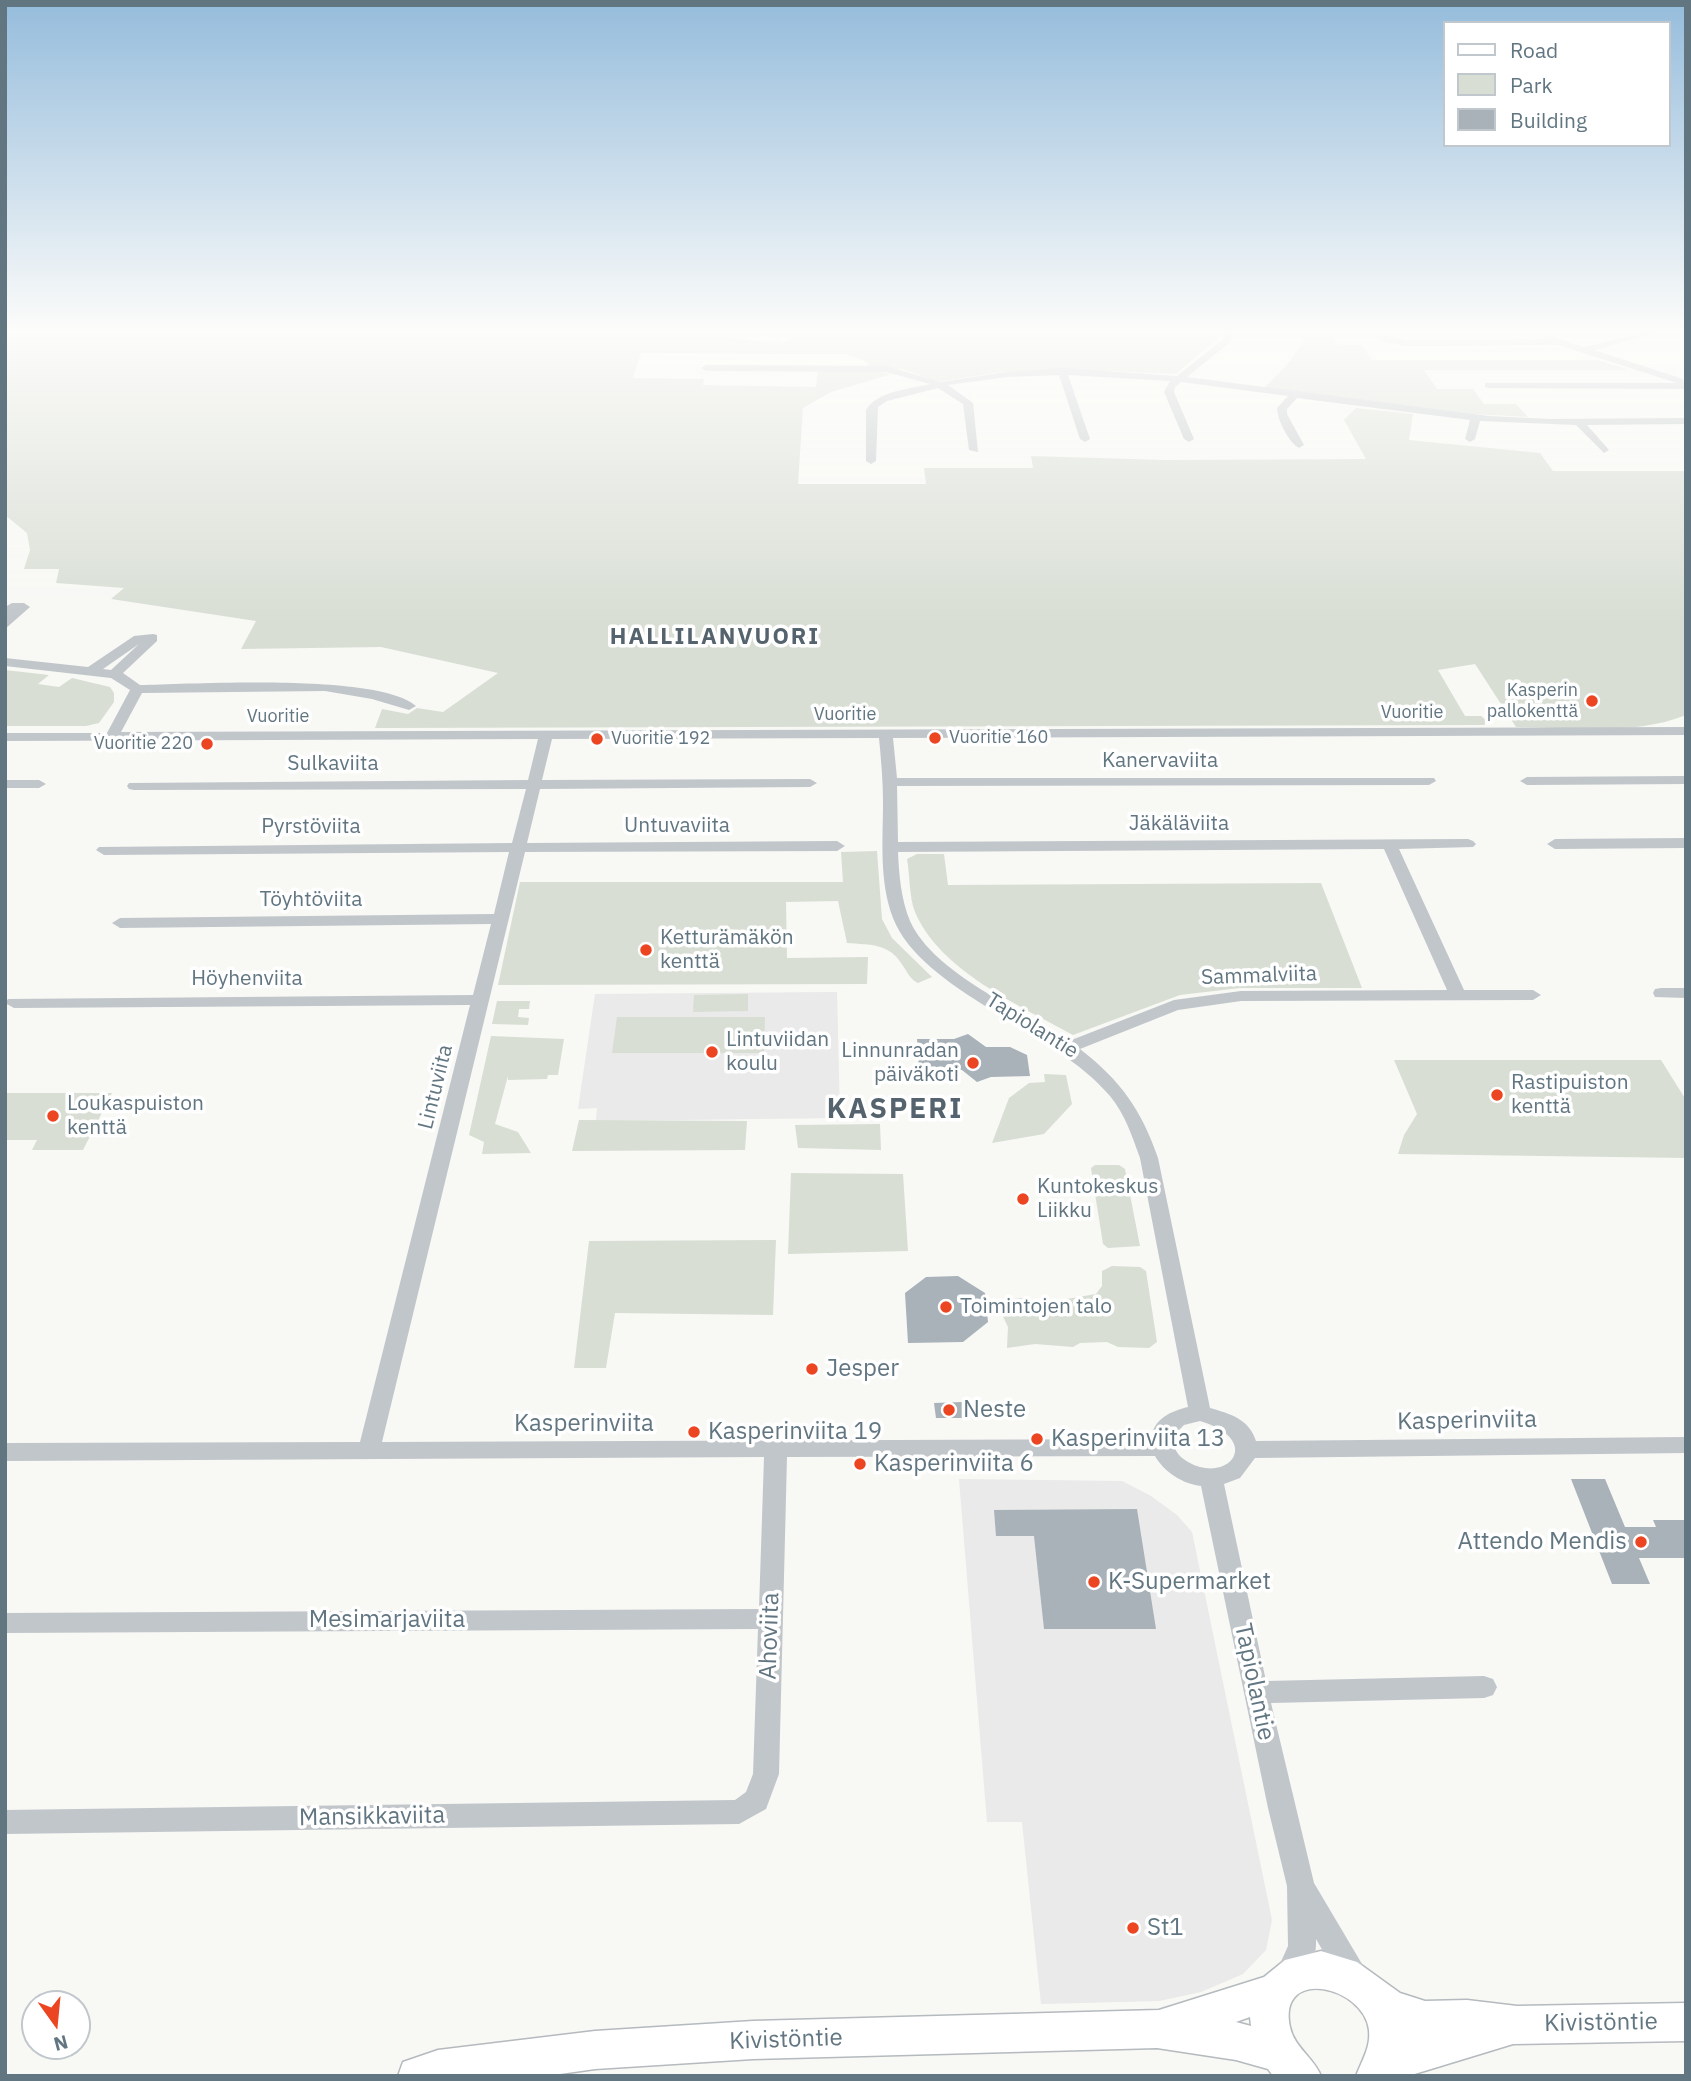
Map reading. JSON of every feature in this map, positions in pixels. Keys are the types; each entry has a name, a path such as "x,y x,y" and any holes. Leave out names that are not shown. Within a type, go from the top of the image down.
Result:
{"main road":[{"name":"Kivistöntie","path":"1157,2029 1251,1998 1280,1986 1302,1972 1321,1969 1340,1974 1390,2009 1405,2016 1517,2025 1686,2022"},
{"path":"1280,1986 1269,2011 1270,2031 1291,2067"},
{"path":"1366,1990 1384,2012 1390,2030 1390,2048 1380,2070"},
{"name":"Kivistöntie","path":"1380,2070 1435,2047 1517,2025"},
{"name":"Kivistöntie","path":"417,2076 438,2070 595,2050 753,2040 1157,2029 1236,2041 1291,2067"}],"street":[{"path":"871,430 871,461"},
{"path":"972,430 974,450"},
{"path":"1082,430 1085,439"},
{"path":"1185,430 1189,439"},
{"path":"1291,430 1299,445"},
{"path":"1470,439 1472,430"},
{"path":"1586,430 1604,450"},
{"path":"5,613 16,606 24,607 5,625"},
{"path":"91,671 138,639 150,636 153,638 114,674"},
{"path":"5,662 114,674 130,681 137,689 325,687 374,695 409,706"},
{"path":"111,737 134,699 137,689"},
{"name":"Vuoritie","path":"5,737 1686,731"},
{"name":"Tapiolantie","path":"886,734 896,905 913,941 965,985 1070,1047 1098,1071 1117,1093 1143,1140 1200,1413"},
{"name":"Lintuviita","path":"369,1449 546,735"},
{"path":"1527,781 1686,780"},
{"name":"Kanervaviita","path":"890,782 1429,781"},
{"name":"Sulkaviita","path":"134,786 810,783"},
{"path":"5,784 39,784"},
{"path":"1555,844 1686,843"},
{"name":"Jäkäläviita","path":"891,847 1468,844"},
{"path":"1390,845 1458,995"},
{"name":"Untuvaviita","path":"517,847 837,846"},
{"name":"Pyrstöviita","path":"104,850 517,847"},
{"name":"Töyhtöviita","path":"120,923 502,919"},
{"path":"1661,993 1686,993"},
{"name":"Sammalviita","path":"1070,1047 1174,1005 1203,999 1241,996 1533,995"},
{"name":"Höyhenviita","path":"14,1003 481,1000"},
{"path":"1200,1413 1214,1415 1239,1429 1246,1439 1246,1461 1238,1469 1212,1478 1200,1476 1178,1467 1163,1447 1163,1432 1168,1424 1188,1414 1200,1413"},
{"name":"Kasperinviita","path":"1248,1450 1686,1445"},
{"name":"Kasperinviita","path":"5,1452 1163,1447"},
{"name":"Ahoviita","path":"739,1812 757,1800 766,1774 776,1449"},
{"name":"Tapiolantie","path":"1212,1478 1215,1504 1256,1692 1301,1886 1300,1958 1280,1986"},
{"name":"Mesimarjaviita","path":"5,1623 769,1619"},
{"path":"1256,1692 1484,1687"},
{"name":"Mansikkaviita","path":"5,1822 739,1812"},
{"name":"Tapiolantie","path":"1301,1886 1341,1959 1366,1990"}],"shaded area":[{"name":"Lintuviidan koulu","path":"837,992 840,1118 596,1121 597,1108 578,1109 595,994"},
{"path":"959,1479 1122,1481 1151,1496 1177,1515 1192,1532 1272,1920 1266,1950 1243,1974 1201,1992 1159,2001 1041,2004 1022,1822 987,1822"}],"green space":[{"path":"5,430 802,430 798,484 926,484 924,468 1033,468 1031,456 1165,460 1366,459 1350,430 1411,430 1409,440 1540,453 1553,471 1686,471 1686,715 1666,722 1624,728 1516,727 1475,664 1438,670 1465,716 1481,716 1487,721 1484,725 375,728 382,709 408,714 417,708 443,712 498,673 381,647 241,649 256,621 111,599 124,588 56,583 59,569 24,569 30,550 27,533 5,515"},
{"path":"5,670 49,675 38,684 59,687 72,678 110,687 114,693 114,702 99,723 86,726 5,726"},
{"path":"877,851 882,919 892,938 932,977 918,983 911,978 898,958 886,949 847,943 838,901 786,902 787,958 868,957 867,984 498,985 520,882 843,882 841,852"},
{"path":"917,854 944,854 948,885 1321,883 1362,988 1240,988 1180,995 1073,1035 983,984 943,952 927,933 913,906 907,859"},
{"path":"748,994 748,1011 693,1012 694,995"},
{"path":"497,1001 530,1001 529,1009 519,1009 518,1017 529,1018 528,1025 492,1024"},
{"path":"617,1017 765,1017 764,1053 612,1053"},
{"path":"491,1036 564,1039 558,1075 548,1075 547,1079 508,1080 508,1076 495,1124 518,1132 531,1153 482,1154 484,1142 469,1135"},
{"path":"1394,1060 1661,1060 1686,1100 1686,1158 1398,1154 1404,1135 1417,1114"},
{"path":"1044,1074 1066,1075 1072,1104 1044,1134 992,1143 1009,1098 1029,1083 1045,1082"},
{"name":"Loukaspuiston kenttä","path":"5,1093 112,1093 83,1150 32,1150 37,1140 5,1140"},
{"path":"579,1120 747,1121 745,1150 572,1151"},
{"path":"880,1124 881,1150 798,1148 795,1125"},
{"path":"1095,1165 1119,1165 1125,1169 1140,1246 1108,1248 1103,1244 1091,1168"},
{"path":"791,1173 903,1174 908,1251 788,1254"},
{"path":"776,1240 773,1315 615,1313 606,1368 574,1368 589,1241"},
{"path":"1112,1266 1140,1267 1146,1271 1157,1342 1149,1348 1118,1347 1107,1342 1080,1343 1073,1347 1035,1344 1007,1348 1008,1327 999,1308 1006,1299 1055,1301 1096,1294 1102,1286 1102,1271"}],"building":[{"name":"Linnunradan päiväkoti","path":"968,1034 986,1047 1010,1047 1027,1055 1030,1076 991,1077 977,1082 962,1070 919,1070 917,1039 954,1039"},
{"name":"Toimintojen talo","path":"958,1276 985,1293 988,1322 963,1342 908,1343 905,1293 926,1277"},
{"name":"Neste","path":"962,1402 963,1418 936,1418 934,1403"},
{"name":"Attendo Mendis","path":"1571,1479 1605,1479 1625,1527 1656,1527 1653,1520 1686,1520 1686,1558 1639,1558 1650,1584 1612,1584"},
{"name":"K-Supermarket","path":"1137,1509 1156,1629 1044,1629 1034,1536 996,1536 994,1510"}],"place":[{"name":"Kasperin pallokenttä","path":"1592,701"},
{"name":"Vuoritie 160","path":"935,738"},
{"name":"Vuoritie 192","path":"597,739"},
{"name":"Vuoritie 220","path":"207,744"},
{"name":"Ketturämäkön kenttä","path":"646,950"},
{"name":"Lintuviidan koulu","path":"712,1052"},
{"name":"Linnunradan päiväkoti","path":"973,1063"},
{"name":"Rastipuiston kenttä","path":"1497,1095"},
{"name":"Loukaspuiston kenttä","path":"53,1116"},
{"name":"Kuntokeskus Liikku","path":"1023,1199"},
{"name":"Toimintojen talo","path":"946,1307"},
{"name":"Jesper","path":"812,1369"},
{"name":"Neste","path":"949,1410"},
{"name":"Kasperinviita 19","path":"694,1432"},
{"name":"Kasperinviita 13","path":"1037,1439"},
{"name":"Kasperinviita 6","path":"860,1464"},
{"name":"Attendo Mendis","path":"1641,1542"},
{"name":"K-Supermarket","path":"1094,1582"},
{"name":"St1","path":"1133,1928"}],"district":[{"name":"HALLILANVUORI","path":"715,637"},
{"name":"KASPERI","path":"895,1110"}]}
